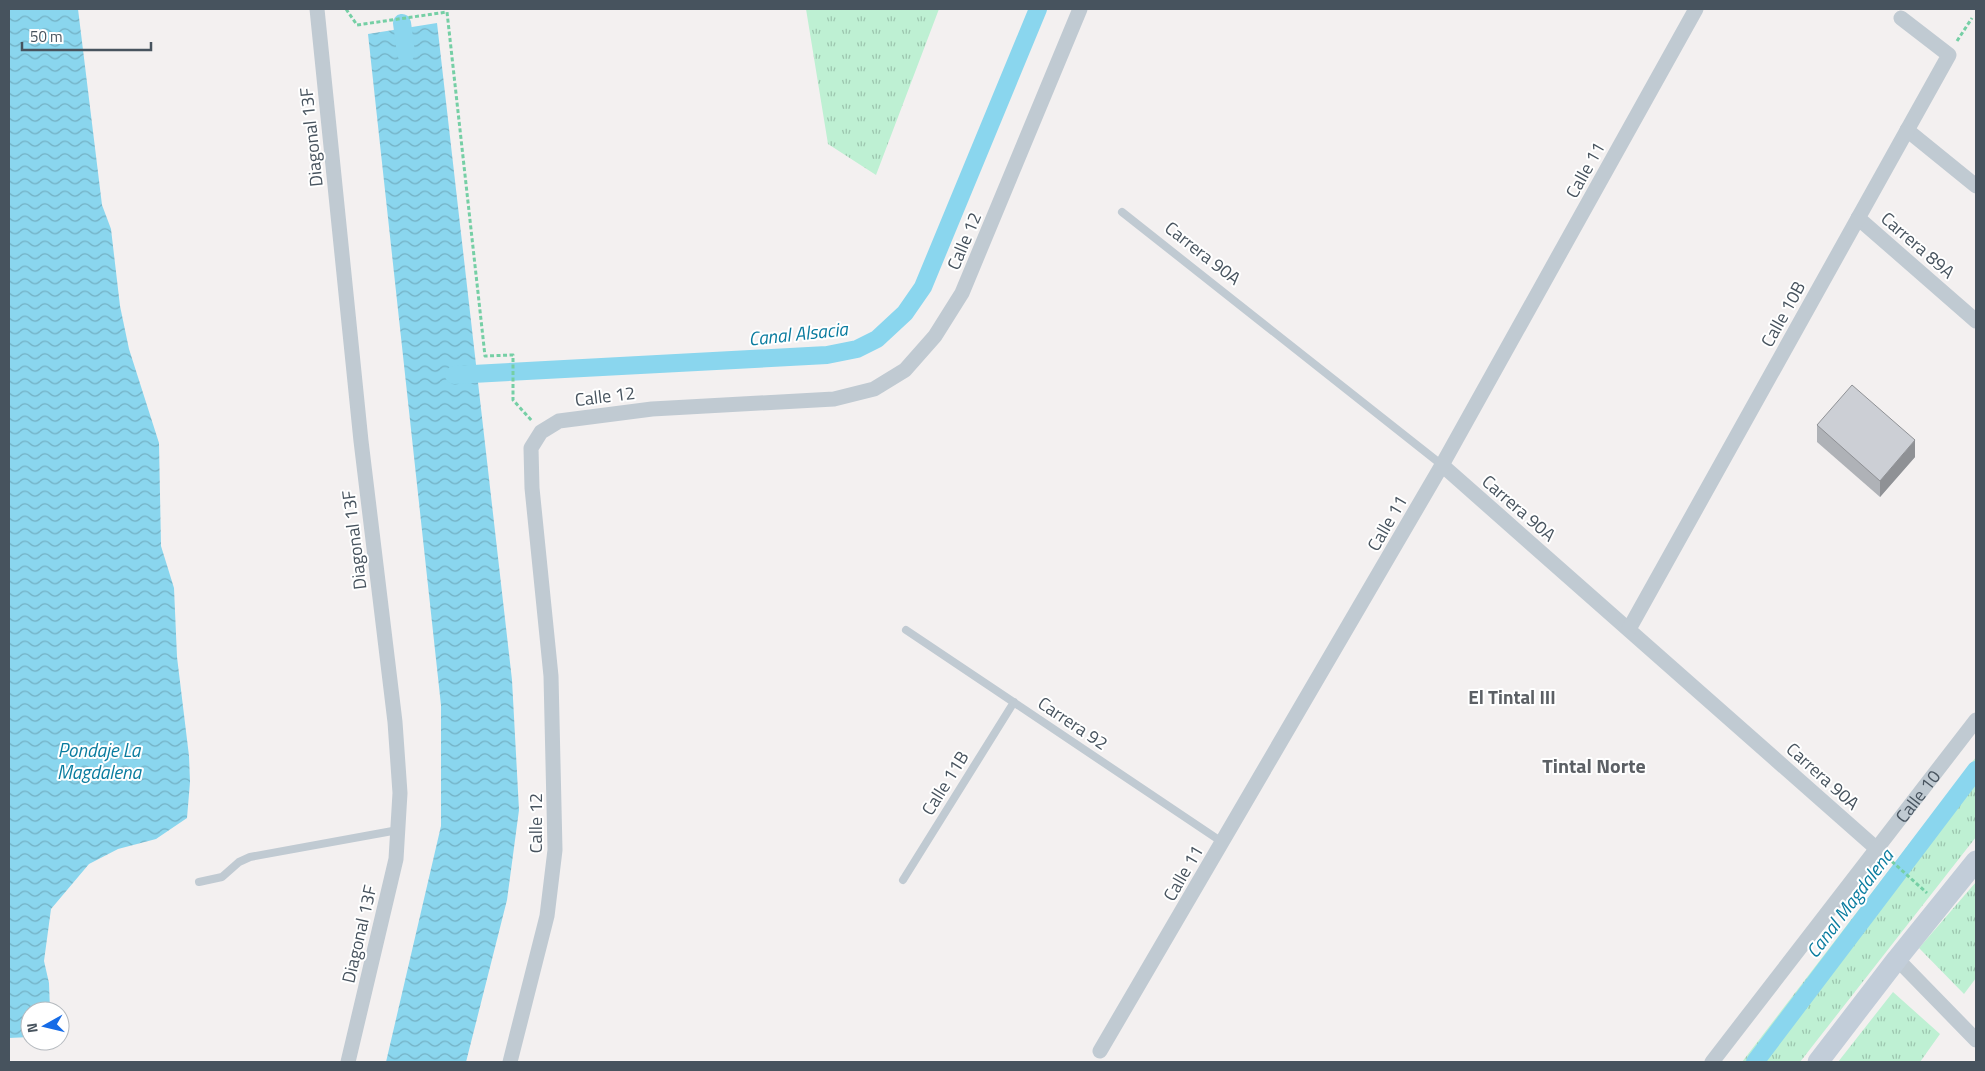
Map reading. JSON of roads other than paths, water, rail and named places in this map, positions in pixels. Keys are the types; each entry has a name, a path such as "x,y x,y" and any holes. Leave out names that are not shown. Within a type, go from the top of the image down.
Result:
{"street":[{"name":"Diagonal 13F","path":"317,9 361,441 395,722 400,793 396,860 348,1062"},
{"name":"Calle 12","path":"510,1062 547,916 555,850 551,676 531,448 541,432 559,421 652,409 834,399 874,389 905,370 935,336 962,293 1080,9"},
{"name":"Calle 11","path":"1100,1051 1442,465 1696,9"},
{"name":"Calle 10B","path":"1629,629 1949,55 1901,18"},
{"path":"1907,130 1976,186"},
{"name":"Carrera 89A","path":"1858,218 1976,321"},
{"name":"Carrera 90A","path":"1442,465 1877,848"},
{"name":"Calle 10","path":"1712,1062 1976,720"},
{"path":"1818,1062 1897,959 1976,861"},
{"path":"1897,959 1976,1040"}],"lane":[{"name":"Carrera 90A","path":"1122,212 1442,465"},
{"name":"Carrera 92","path":"906,630 1222,842"},
{"name":"Calle 11B","path":"903,880 1014,702"},
{"path":"199,882 222,877 239,862 250,858 398,830"}],"water":[{"name":"Pondaje La Magdalena","path":"9,9 78,9 102,205 111,229 120,306 129,349 159,443 161,546 174,588 177,657 189,756 190,782 187,818 156,839 118,849 89,864 51,909 44,961 49,983 50,1001 20,1001 20,1037 9,1038"},
{"path":"437,23 512,680 519,810 507,900 466,1062 386,1062 441,826 441,705 368,34"}],"waterway":[{"name":"Canal Alsacia","path":"454,375 827,355 857,349 877,339 905,313 923,287 1038,9"},
{"path":"402,23 406,53"},
{"name":"Canal Magdalena","path":"1755,1062 1976,770"}],"district":[{"name":"El Tintal III","path":"1512,696"},
{"name":"Tintal Norte","path":"1594,765"}]}
